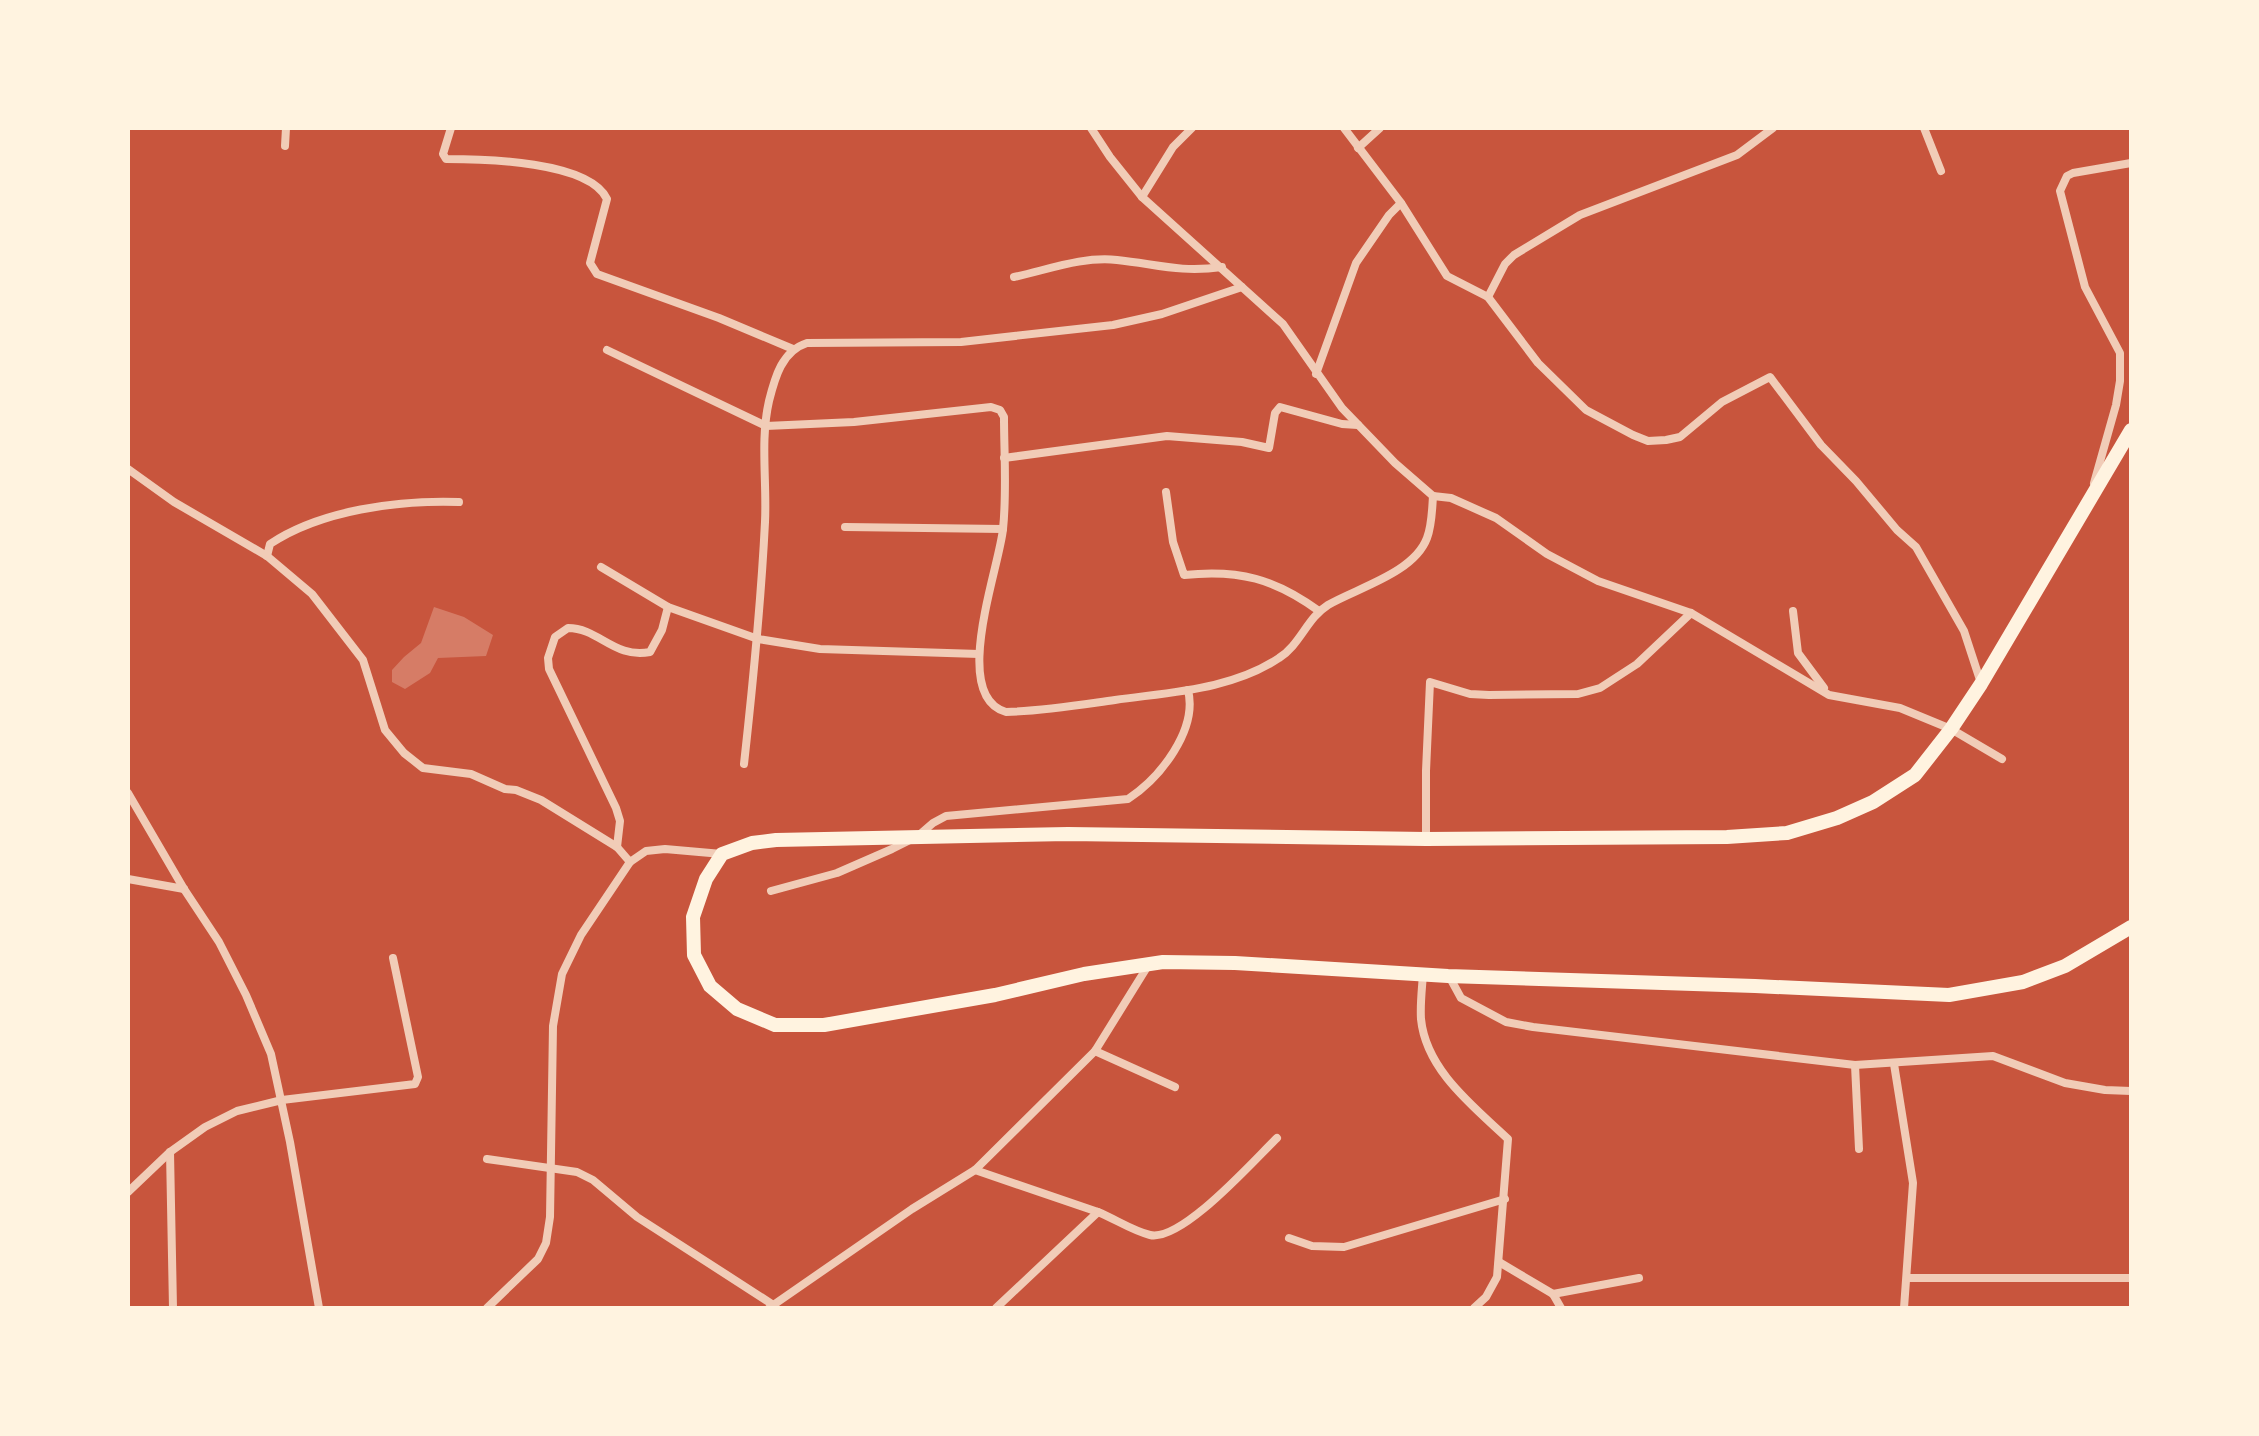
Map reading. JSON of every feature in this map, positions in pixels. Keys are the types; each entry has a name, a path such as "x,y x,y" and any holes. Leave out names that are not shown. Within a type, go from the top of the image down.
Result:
{"main road":[{"path":"2131,430 1981,684 1951,729 1915,775 1873,802 1837,818 1787,833 1727,837 1426,839 1068,834 776,840 752,843 722,854 706,879 693,917 694,955 710,986 737,1009 775,1025 824,1025 1150,964 1235,963 1448,976 1949,995 2037,977 2065,966 2131,927"}],"street":[{"path":"285,146 286,128"},
{"path":"451,128 443,154 445,158 553,168 580,177 601,191 607,199 590,263 597,274 719,318 793,349"},
{"path":"1091,128 1142,197 1283,324 1316,374 1359,425 1395,463 1433,496 1451,498 1496,518 1547,554 1598,581 1691,613 1829,695 1900,708 1951,729 2002,759"},
{"path":"1142,197 1173,147 1192,128"},
{"path":"1344,128 1401,203 1447,276 1488,297 1538,363 1586,410 1648,441 1666,440 1680,437 1722,402 1770,377 1821,445 1916,547 1964,631 1981,684"},
{"path":"1358,148 1380,128"},
{"path":"1488,297 1505,264 1514,255 1580,215 1737,155 1773,128"},
{"path":"1924,128 1941,171"},
{"path":"2090,496 2116,405 2120,353 2085,287 2060,191 2067,176 2073,173 2131,163"},
{"path":"1316,374 1356,263 1401,203"},
{"path":"1014,277 1088,260 1116,259 1195,271 1222,267"},
{"path":"744,764 758,639 766,493 764,445 769,401 784,357 807,343 961,342 1113,325 1162,314 1242,287"},
{"path":"607,350 766,426 854,422 991,407 1000,410 1004,417 1003,529 979,654 982,689 987,702 995,709 1006,712 1188,690 1223,683 1281,657 1319,611 1369,586 1412,559 1426,540 1433,496"},
{"path":"1004,458 1167,436 1224,440 1269,448 1275,413 1280,407 1342,424 1359,425"},
{"path":"128,469 174,502 267,556 312,594 363,660 385,730 404,753 423,768 471,774 541,800 617,847 630,862"},
{"path":"1166,492 1169,526 1184,575 1231,573 1255,577 1298,595 1319,611"},
{"path":"267,556 270,544 285,534 367,508 405,502 459,502"},
{"path":"845,527 1003,529"},
{"path":"601,567 668,607 758,639 820,649 979,654"},
{"path":"617,847 620,821 616,808 553,682 548,658 555,637 568,628 582,630 631,654 650,652 662,630 668,607"},
{"path":"1793,611 1798,653 1829,695"},
{"path":"1426,839 1430,682 1470,694 1578,694 1600,688 1637,664 1691,613"},
{"path":"771,891 837,873 918,836 946,816 1128,799 1149,786 1184,732 1191,703 1188,690"},
{"path":"128,793 219,942 271,1054 319,1308"},
{"path":"487,1308 530,1268 546,1243 550,1217 553,1026 562,974 581,935 630,862 646,851 665,849 722,854"},
{"path":"128,879 184,889"},
{"path":"128,1192 170,1152 205,1127 237,1111 282,1100 409,1086 417,1082 393,958"},
{"path":"487,1159 550,1166 577,1172 593,1180 637,1217 773,1307 912,1209 975,1170 1095,1051 1150,964"},
{"path":"1423,974 1421,1018 1427,1046 1443,1074 1508,1139 1499,1262 1492,1288 1474,1308"},
{"path":"1448,976 1461,998 1506,1022 1533,1027 1855,1065 1993,1056 2065,1083 2131,1091"},
{"path":"1095,1051 1175,1087"},
{"path":"1894,1064 1913,1183 1904,1308"},
{"path":"1855,1065 1859,1149"},
{"path":"975,1170 1098,1212 1150,1235 1169,1233 1199,1213 1277,1138"},
{"path":"170,1152 173,1308"},
{"path":"1289,1238 1312,1246 1344,1247 1505,1199"},
{"path":"996,1308 1098,1212"},
{"path":"1499,1262 1553,1294 1561,1308"},
{"path":"1553,1294 1639,1278"},
{"path":"1907,1278 2130,1278"}],"building":[{"path":"434,607 464,617 493,635 486,656 438,658 430,673 405,689 392,682 392,670 421,643"}]}
